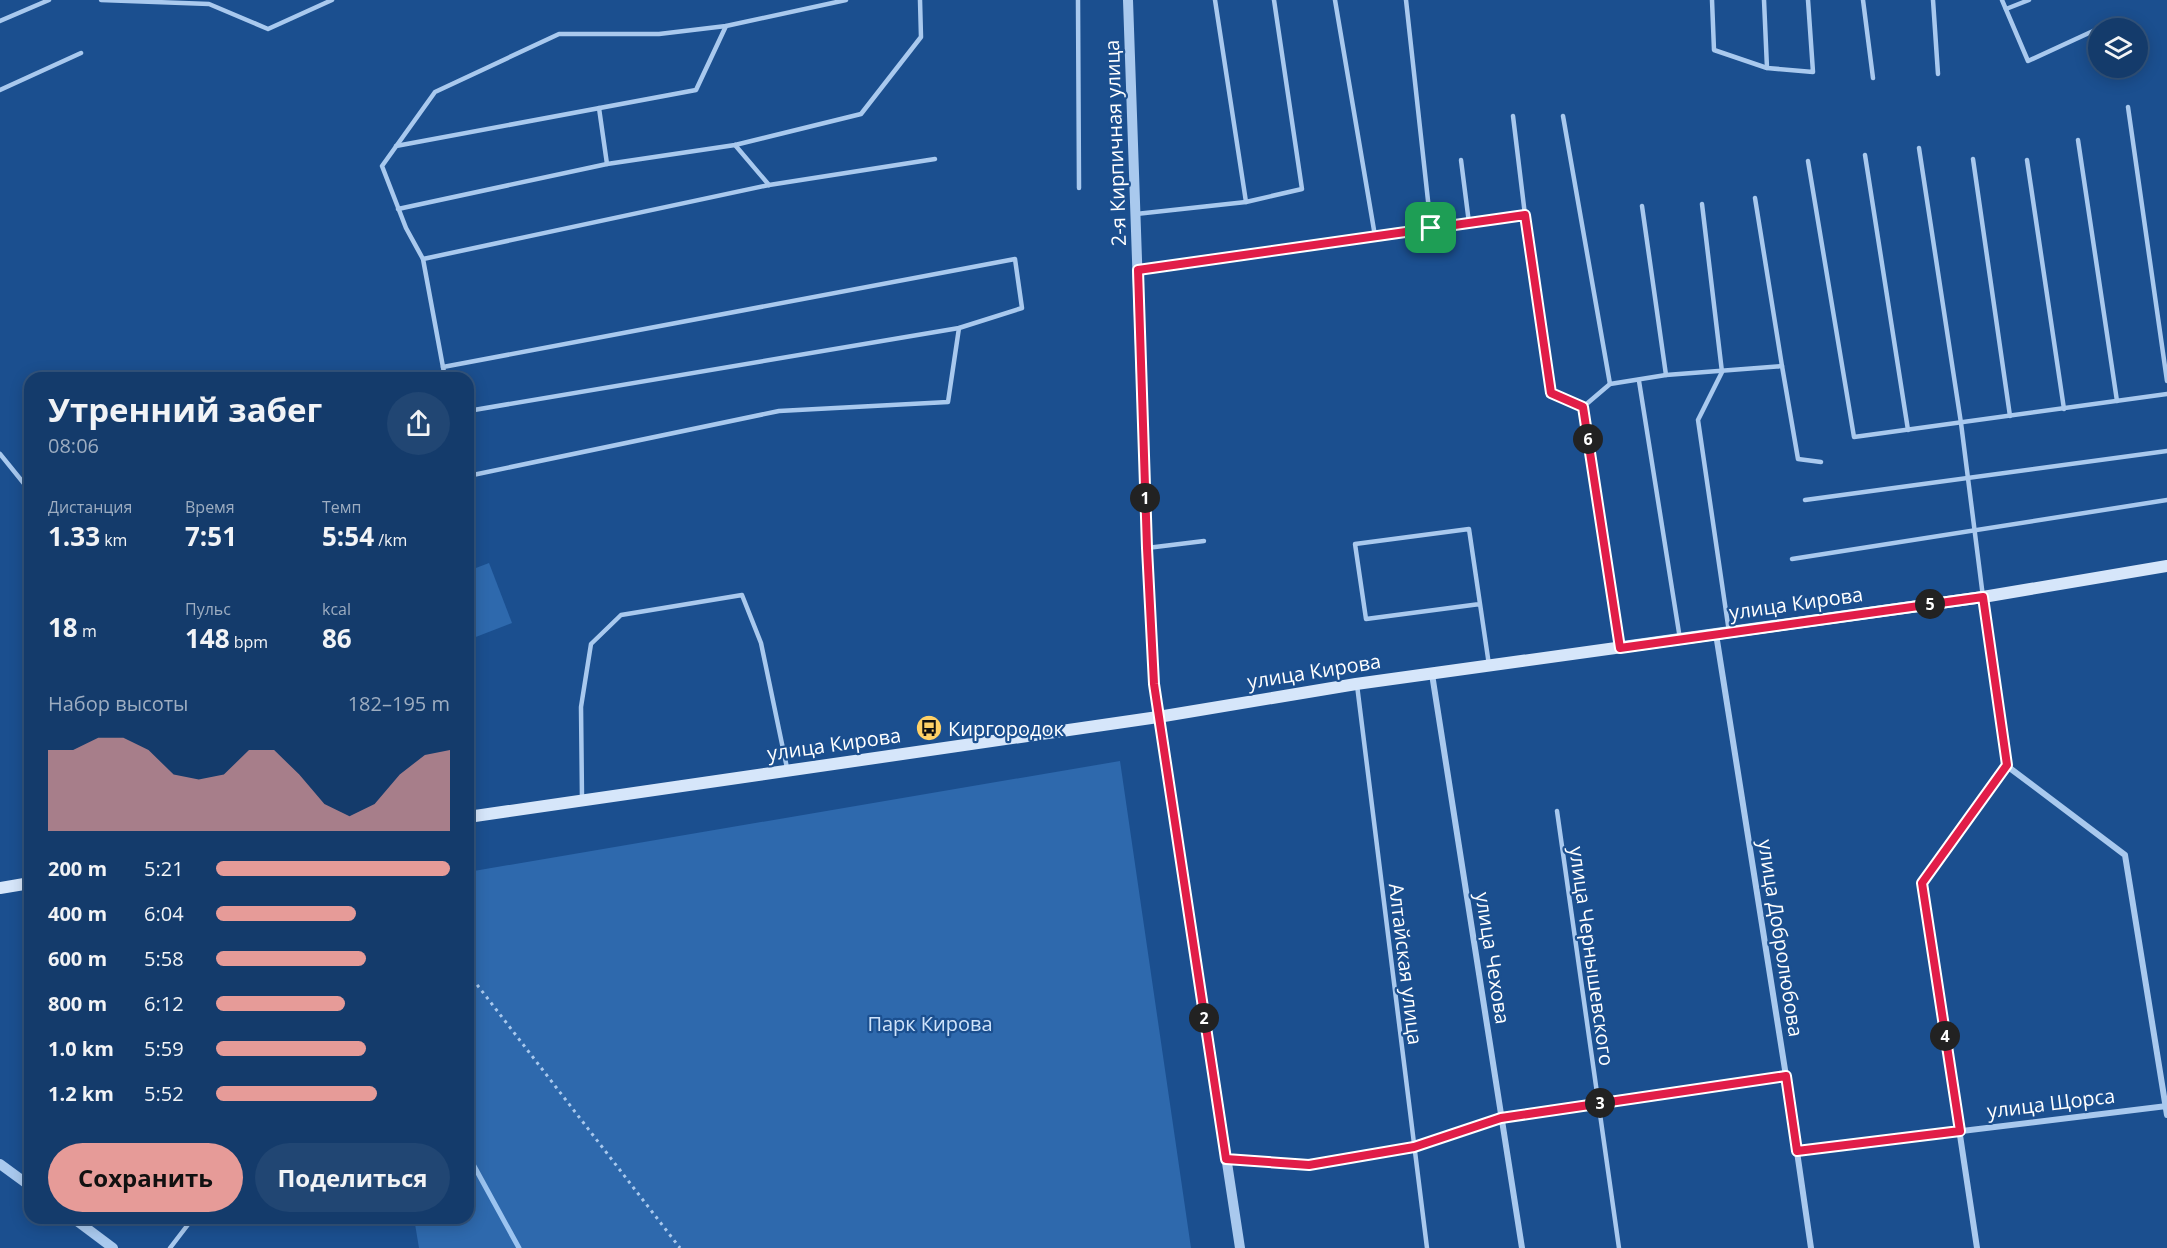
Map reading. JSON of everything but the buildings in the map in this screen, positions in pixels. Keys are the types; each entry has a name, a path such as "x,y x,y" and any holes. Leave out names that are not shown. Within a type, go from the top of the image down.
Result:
{"main road":[{"name":"улица Кирова","path":"474,815 1158,717 1432,673 1983,597 2167,566"},
{"path":"0,888 24,884"}],"street":[{"name":"2-я Кирпичная улица","path":"1128,0 1147,548 1154,684 1240,1248"},
{"path":"1977,1248 1922,883 2007,765 1983,597"},
{"name":"улица Добролюбова","path":"1723,633 1811,1248"},
{"name":"улица Чехова","path":"1432,673 1522,1248"},
{"path":"2007,765 2126,855 2167,1115"},
{"name":"улица Щорса","path":"1797,1151 2166,1106"},
{"path":"0,1164 24,1182"},
{"path":"81,1224 113,1248"}],"lane":[{"path":"0,21 49,0"},
{"path":"101,0 209,4 268,29 332,0"},
{"path":"444,372 423,259 406,228 382,166 435,92 559,34 659,34 726,26 846,0"},
{"path":"398,209 607,164 735,145 861,114 921,37 920,0"},
{"path":"1078,0 1079,188"},
{"path":"1215,0 1246,202"},
{"path":"1136,214 1246,202 1302,189 1274,0"},
{"path":"1335,0 1375,236"},
{"path":"1406,0 1431,228"},
{"path":"1712,0 1714,50 1767,68 1813,72 1808,0"},
{"path":"1764,0 1767,68"},
{"path":"1863,0 1873,78"},
{"path":"1933,0 1938,74"},
{"path":"2002,0 2028,61 2088,33"},
{"path":"2006,9 2029,0"},
{"path":"396,146 696,90 726,26"},
{"path":"0,90 81,53"},
{"path":"2128,107 2167,381"},
{"path":"599,108 607,164"},
{"path":"1513,116 1551,393 1583,407"},
{"path":"1563,116 1610,384"},
{"path":"2078,140 2117,401"},
{"path":"735,145 769,185"},
{"path":"1920,148 1961,423 1983,597"},
{"path":"1865,154 1908,430"},
{"path":"423,259 769,185 935,159"},
{"path":"1973,159 2010,416"},
{"path":"1461,160 1468,223"},
{"path":"2028,160 2064,409"},
{"path":"1808,162 1854,437 2167,394"},
{"path":"1755,198 1798,459 1821,462"},
{"path":"1702,204 1722,372 1698,420 1723,633"},
{"path":"1642,206 1665,375"},
{"path":"1138,270 1525,215"},
{"path":"443,367 1015,259 1022,308 959,328 474,410"},
{"path":"474,475 779,411 948,402 959,328"},
{"path":"1583,407 1610,384 1665,375 1782,366"},
{"path":"1639,381 1680,639"},
{"path":"1583,407 1620,648"},
{"path":"1805,500 2167,451"},
{"path":"0,454 24,484"},
{"path":"1792,559 2167,500"},
{"path":"1480,604 1366,619 1355,543 1469,529 1489,665"},
{"path":"1147,548 1204,541"},
{"path":"582,801 581,706 591,644 621,615 742,595 761,643 788,771"},
{"name":"Алтайская улица","path":"1356,684 1427,1248"},
{"name":"улица Чернышевского","path":"1557,811 1618,1248"},
{"path":"1226,1159 1309,1165 1414,1147 1501,1118 1786,1076"},
{"path":"170,1248 188,1224"}],"path":[{"path":"474,981 680,1248"}],"green space":[{"path":"489,563 512,623 474,638 474,569"},
{"name":"Парк Кирова","path":"1120,761 1191,1248 419,1248 415,1224 474,1224 474,871"}],"waterway":[{"path":"474,1166 519,1248"}],"place":[{"name":"Киргородок","path":"929,728"}],"route":[{"path":"1525,215 1551,393 1583,407 1620,648 1983,597 2007,765 1922,883 1960,1131 1797,1151 1786,1076 1501,1118 1414,1147 1309,1165 1226,1159 1154,684 1138,270 1431,228 1525,215"}]}
